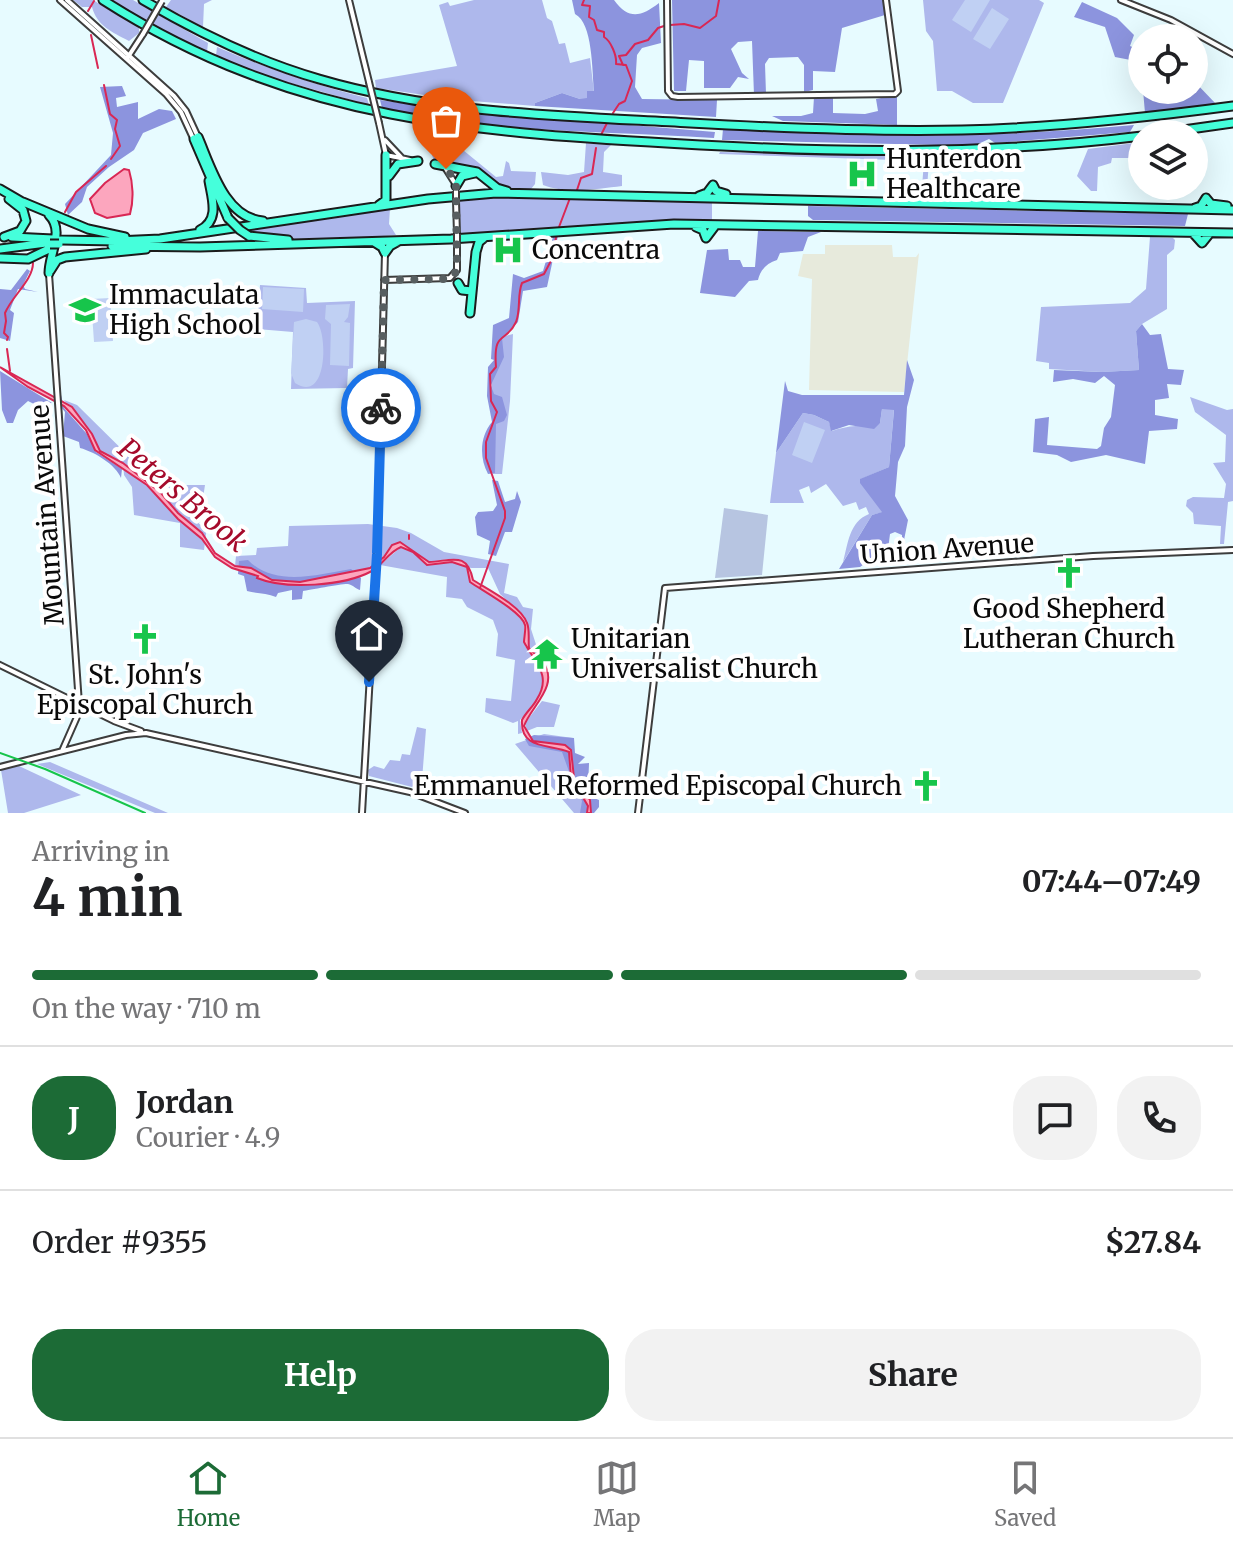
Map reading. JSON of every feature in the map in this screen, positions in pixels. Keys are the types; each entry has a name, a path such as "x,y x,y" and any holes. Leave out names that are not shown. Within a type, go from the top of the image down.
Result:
{"highway":[{"path":"103,0 179,45 266,81 363,110 452,126 697,145 898,151 1023,148 1128,137"},
{"path":"143,0 225,44 318,79 397,98 489,109 783,128 927,131 1064,126 1233,106"},
{"path":"1208,127 1233,123"},
{"path":"196,138 228,218 249,236 350,242"},
{"path":"196,138 238,212 254,220 281,221"},
{"path":"378,206 386,200 386,155"},
{"path":"387,182 398,164 421,162"},
{"path":"433,164 479,172 500,189 525,193"},
{"path":"186,235 206,227 213,218 206,167"},
{"path":"456,189 465,174 480,174 487,185 473,195"},
{"path":"694,197 706,194 713,185 720,193 751,199"},
{"path":"0,189 54,220 57,233 49,273"},
{"path":"0,189 92,230"},
{"path":"0,189 22,207 26,219 22,230 1,243"},
{"path":"387,193 400,203"},
{"path":"1,243 143,240 400,203 525,193 1180,209 1200,207 1206,198 1211,204 1233,209"},
{"path":"23,202 92,230 143,240"},
{"path":"28,259 42,255 54,243 151,247 350,242 684,224 1193,233 1202,243 1210,233 1233,233"},
{"path":"684,224 701,229 706,238 717,225"},
{"path":"470,313 476,252 479,242 489,236"},
{"path":"459,238 473,243 476,252"},
{"path":"372,241 385,253 392,244 402,240"},
{"path":"49,273 55,262 62,258 139,251 151,247"},
{"path":"0,260 28,259 43,263 49,273"},
{"path":"458,283 462,290 472,291"}],"street":[{"path":"60,0 128,57"},
{"path":"67,0 174,103 196,138"},
{"path":"349,0 386,155 421,162"},
{"path":"667,0 668,91 678,97 722,97 895,94 898,91 886,0"},
{"path":"1121,0 1171,20 1233,54"},
{"path":"128,57 162,1"},
{"path":"382,134 392,150 407,159"},
{"path":"384,280 445,279 457,270 456,189 451,173 433,164"},
{"path":"362,813 377,554 385,253"},
{"path":"385,268 388,276 396,281"},
{"name":"Mountain Avenue","path":"49,273 82,705 62,751"},
{"name":"Union Avenue","path":"638,813 665,588 1093,556 1233,550"},
{"path":"0,665 114,721 123,727 126,735"},
{"path":"114,721 151,734 417,794 465,813"},
{"path":"0,767 126,735 151,734"}],"shaded area":[{"path":"73,0 93,0 139,28 139,33 129,41 101,24 92,7 82,7"},
{"path":"113,0 133,0 208,43 207,52 139,18"},
{"path":"171,0 212,0 204,4 203,27 166,7"},
{"path":"474,0 542,0 559,44 565,43 570,63 590,58 594,92 587,99 562,93 535,103 535,106 459,100 376,88 375,80 457,66 439,5 448,2 450,6"},
{"path":"572,0 614,0 630,14 647,11 659,3 661,43 642,48 637,55 635,87 642,99 717,100 716,117 535,106 535,103 562,93 580,99 587,98 587,91 594,91 588,37 581,19 575,14"},
{"path":"672,0 883,0 885,15 842,28 835,72 813,71 813,90 804,92 804,65 798,57 769,58 765,64 766,94 754,95 752,41 738,42 731,49 742,73 749,79 738,77 730,88 704,88 704,61 689,60 686,91 674,91"},
{"path":"923,0 1039,0 1044,3 1003,103 973,103 952,91 937,91 933,41 926,31"},
{"path":"965,0 990,0 971,32 952,20"},
{"path":"1082,2 1117,18 1128,29 1128,60 1115,57 1105,27 1074,17"},
{"path":"992,8 1009,19 990,49 973,39"},
{"path":"217,47 291,76 367,98 369,105 269,77 216,56"},
{"path":"122,86 126,96 116,98 117,107 138,102 138,119 159,109 172,111 176,119 143,133 134,150 87,187 82,202 68,215 65,204 111,155 113,133 100,87"},
{"path":"897,95 897,125 783,121 772,116 813,113 814,97 833,98 833,113 865,114 878,111 876,99"},
{"path":"1208,96 1216,104 1145,113 1144,104 1208,104"},
{"path":"380,100 458,111 715,132 714,138 506,127 382,108"},
{"path":"1128,125 1128,132 995,143 989,139 978,144 722,140 723,129 928,135"},
{"path":"586,143 611,145 604,152 603,172 622,175 622,186 572,190 543,185 541,172 568,175 584,172"},
{"path":"1128,144 1128,158 1112,158 1111,163 1098,167 1097,191 1091,191 1077,176 1088,149"},
{"path":"435,145 463,150 496,177 503,176 506,161 511,171 536,172 535,184 531,189 506,189 481,171 434,161"},
{"path":"720,152 926,157 1020,153 1020,156 929,161 927,188 922,187 924,161"},
{"path":"124,169 129,170 131,180 130,214 107,218 95,213 90,199"},
{"path":"539,197 712,201 712,221 652,221 460,234 460,199"},
{"path":"808,206 1188,214 1185,226 813,220 808,216"},
{"path":"390,208 389,224 396,235 297,239 259,235 244,230"},
{"path":"758,231 821,232 808,237 803,251 780,253 777,260 762,270 758,280 749,281 735,297 700,293 707,250 728,249 729,260 740,260 743,267 755,267"},
{"path":"558,236 547,287 523,291 518,322 502,338 504,357 491,385 494,394 502,397 507,415 504,421 496,424 495,473 488,474 482,447 492,422 487,396 488,367 494,360 491,359 493,325 509,318 513,274 524,278 543,271 553,237"},
{"path":"1150,237 1175,240 1174,249 1167,255 1167,309 1136,331 1139,370 1102,372 1049,369 1049,363 1036,361 1041,307 1130,303 1146,289"},
{"path":"825,245 892,245 893,257 916,257 919,253 904,392 809,390 812,279 798,276 803,254 825,254"},
{"path":"27,269 30,271 23,285 25,289 38,292 18,289 10,310 14,313 10,341 0,338 0,289 11,290"},
{"path":"260,285 306,288 307,303 355,301 353,368 348,369 347,388 291,389 293,332 257,329"},
{"path":"263,287 304,289 303,312 262,309"},
{"path":"110,298 113,341 94,342 91,299"},
{"path":"350,304 344,322 350,323 349,366 330,365 331,324 325,319 326,305"},
{"path":"306,319 317,322 321,330 323,353 319,377 306,387 295,383 291,373 294,322"},
{"path":"1142,324 1150,335 1161,334 1168,369 1184,370 1181,385 1167,384 1169,398 1155,400 1155,415 1178,419 1177,429 1149,431 1145,464 1106,455 1071,462 1057,455 1033,452 1035,419 1049,417 1047,445 1097,449 1101,446 1104,428 1111,417 1115,385 1104,376 1095,383 1073,379 1053,382 1054,370 1139,370 1136,331"},
{"path":"513,334 502,474 493,474 492,428 497,421 491,381 501,337"},
{"path":"907,360 914,380 907,407 905,446 898,462 895,496 908,520 904,540 902,535 895,532 890,534 886,565 883,566 879,554 860,567 839,569 872,515 882,512 860,479 889,467 894,410 882,409 880,423 874,429 849,425 831,431 829,422 803,413 776,453 785,381 788,391 802,395 904,395"},
{"path":"0,367 72,407 100,451 123,463 161,493 178,513 202,533 215,553 235,566 251,568 272,580 300,582 370,568 384,557 392,545 400,542 429,562 463,561 467,565 473,580 511,604 524,617 529,648 543,662 548,679 524,726 533,741 565,745 571,750 574,778 590,800 591,813 587,813 588,806 571,777 569,752 531,741 523,730 522,720 537,699 543,683 540,669 524,642 525,625 510,608 470,582 467,567 452,562 427,565 413,552 401,547 372,571 346,580 315,585 269,582 232,568 215,557 202,539 178,519 147,485 95,450 86,430 64,406 28,387"},
{"path":"0,371 52,403 34,404 28,401 18,410 13,423 7,423 2,410"},
{"path":"61,395 64,408 87,434 96,452 122,469 121,478 115,468 104,460 80,448 79,442 63,436 65,412 61,407"},
{"path":"1190,397 1227,410 1233,409 1233,501 1228,502 1224,544 1220,544 1221,526 1194,524 1193,513 1186,506 1187,500 1193,497 1224,498 1226,484 1213,463 1225,462 1226,435 1195,412"},
{"path":"64,400 77,405 154,481 205,485 199,524 207,526 204,550 180,547 180,523 134,515 132,487 124,475 123,463 100,452 92,434"},
{"path":"882,409 894,409 889,467 861,479 883,512 872,515 843,562 853,528 869,514 866,507 859,510 856,502 843,506 826,484 811,493 809,486 799,490 804,503 770,503 776,453 803,413 829,422 832,431 880,423"},
{"path":"804,422 825,430 812,463 792,455"},
{"path":"492,480 498,481 505,502 515,499 517,491 521,502 512,532 505,532 496,556 488,554 490,541 477,535 475,517 478,512 493,511 497,505"},
{"path":"724,508 768,515 762,575 715,578"},
{"path":"368,524 411,533 444,552 509,564 504,593 517,597 523,607 533,609 531,629 541,660 529,648 525,617 500,594 488,568 471,568 450,559 429,562 400,542 392,545 384,557 370,568 300,582 235,566 236,556 256,555 257,548 288,546 289,526"},
{"path":"401,547 413,552 427,565 452,562 467,567 470,582 508,606 524,621 525,646 541,667 544,684 535,703 520,720 522,733 518,734 518,721 513,723 485,712 486,698 511,701 515,660 496,656 498,634 493,620 467,607 462,599 446,597 447,577 380,565"},
{"path":"248,560 270,574 283,576 310,576 351,569 361,578 360,590 348,584 341,585 303,591 302,599 292,600 292,590 278,593 276,597 247,591 244,576 238,574 239,561"},
{"path":"542,701 560,705 554,727 537,727 527,731 525,723"},
{"path":"417,727 426,729 422,780 412,787 369,776 368,770 374,766 384,769 390,760 400,761 402,754 410,755"},
{"path":"544,734 573,738 572,749 587,813 574,813 515,744"},
{"path":"534,735 574,738 575,753 585,757 578,764 589,763 590,789 599,800 599,807 594,813 580,813 582,801 562,752 529,746 525,739"},
{"path":"50,762 168,813 155,813 37,764"},
{"path":"19,766 81,795 24,813 8,813 1,770"}],"waterway":[{"path":"584,0 582,5 590,6 589,17 594,20 597,30 604,32 616,57 616,64 626,65 632,81 625,101 613,113"},
{"path":"670,25 700,28 716,16 719,0"},
{"path":"88,11 94,1"},
{"path":"623,65 619,56 626,55 635,44 648,40 658,28 664,26"},
{"path":"91,35 98,68"},
{"path":"104,85 110,114 117,120 115,129 120,146 111,159"},
{"path":"601,135 607,123"},
{"path":"577,190 581,178 592,174 596,148"},
{"path":"65,212 76,192 106,166"},
{"path":"559,227 570,198"},
{"path":"480,588 505,518 486,458 486,442 497,412 491,401 490,374 496,367 498,342 516,322 522,283 544,274 553,257 556,237"},
{"path":"7,340 4,333 5,313 30,276 33,263"},
{"path":"7,349 10,371"}],"railway":[{"path":"0,753 45,769 145,813"}],"way so far":[{"path":"381,408 384,280 445,279 457,270 456,183 446,169"}],"place":[{"name":"Hunterdon Healthcare","path":"862,174"},
{"name":"Concentra","path":"508,250"},
{"name":"Immaculata High School","path":"85,310"},
{"name":"Good Shepherd Lutheran Church","path":"1069,573"},
{"name":"St. John's Episcopal Church","path":"145,639"},
{"name":"Unitarian Universalist Church","path":"547,654"},
{"name":"Emmanuel Reformed Episcopal Church","path":"926,786"}],"route":[{"path":"369,682 381,408"}],"water label":[{"name":"Peters Brook","path":"183,495"}]}
